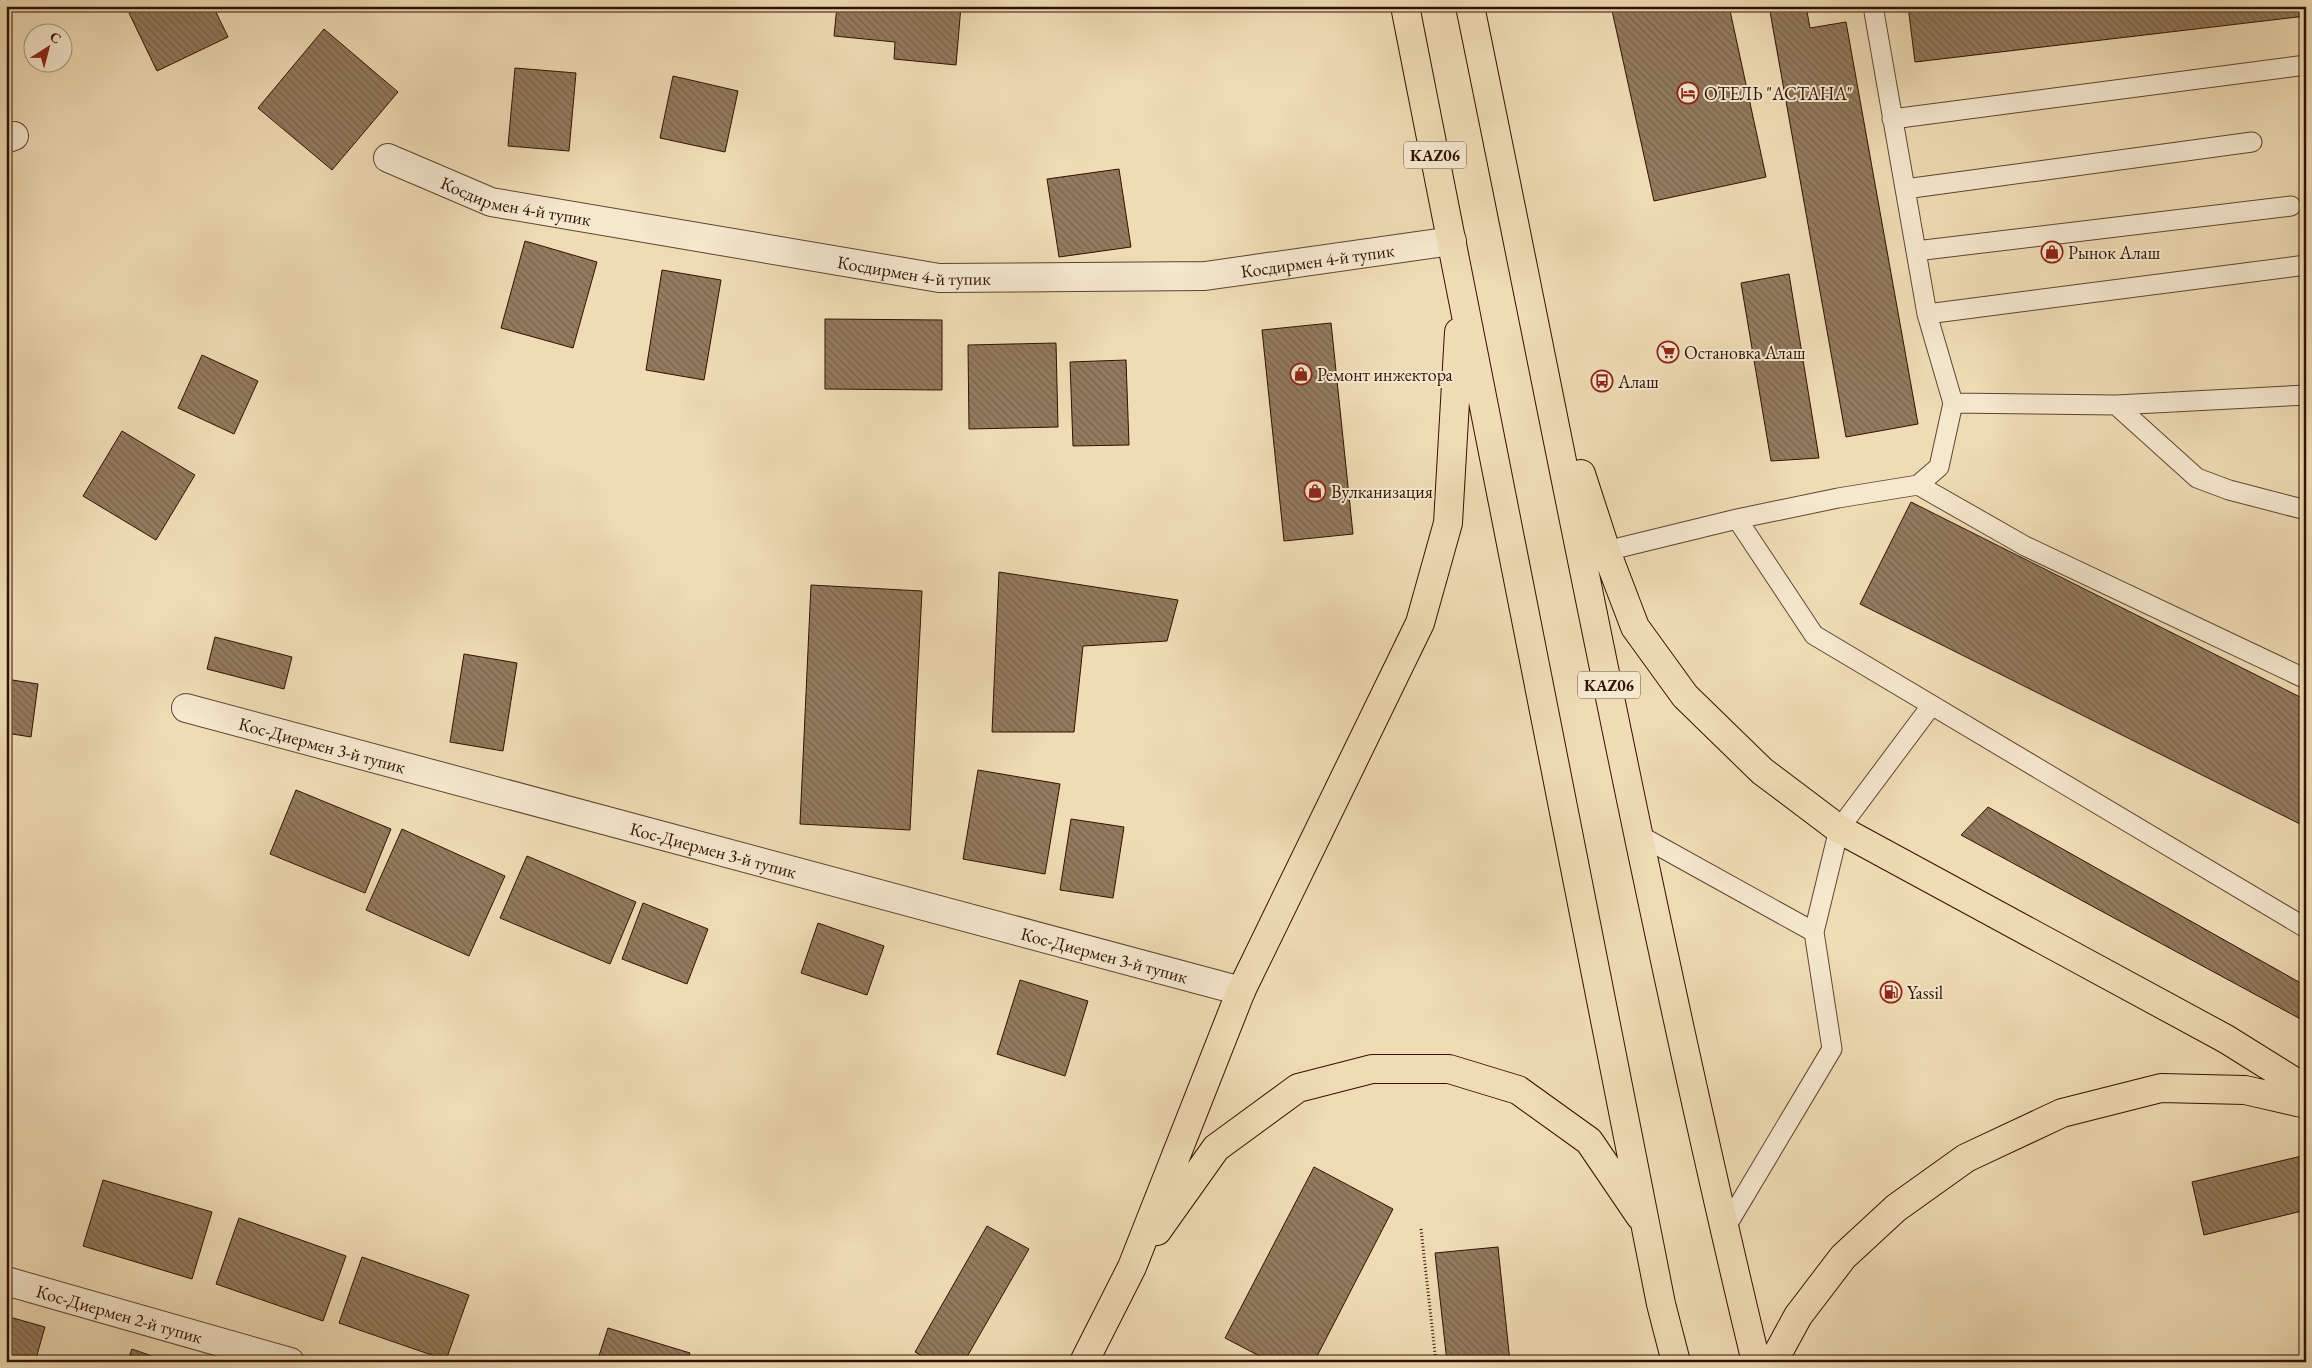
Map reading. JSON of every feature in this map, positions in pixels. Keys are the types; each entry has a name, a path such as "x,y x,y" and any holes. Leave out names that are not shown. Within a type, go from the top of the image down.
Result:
{"highway":[{"name":"KАZ06","path":"1405,6 1661,1304 1676,1362"},
{"name":"KАZ06","path":"1470,6 1639,836 1724,1230 1756,1362"},
{"path":"1084,1362 1132,1267 1241,991 1420,623 1448,523 1459,323 1464,304"},
{"name":"KАZ06","path":"1541,350 1606,551 1635,627 1685,696 1762,771 1840,829 2226,1039 2306,1089"},
{"path":"1132,1267 1216,1148 1298,1088 1372,1069 1448,1069 1518,1090 1589,1141 1646,1226"},
{"path":"1773,1362 1798,1316 1843,1257 1896,1208 1966,1158 2062,1113 2161,1088 2245,1090 2306,1104"}],"street":[{"name":"Косдирмен 4-й тупик","path":"388,158 491,202 939,278 1205,276 1452,242"},
{"name":"Кос-Диермен 3-й тупик","path":"186,708 1241,991"},
{"name":"Кос-Диермен 2-й тупик","path":"6,1281 290,1362"}],"lane":[{"path":"1606,551 1737,519 1838,498 1918,485 1939,467 1953,403 1927,314 1873,6"},
{"path":"1892,119 2306,65"},
{"path":"1905,189 2252,142"},
{"path":"1916,251 2291,206"},
{"path":"1927,314 2306,265"},
{"path":"1953,403 2116,405 2306,395"},
{"path":"2116,405 2197,478 2229,490 2306,510"},
{"path":"1918,485 2025,546 2306,679"},
{"path":"1737,519 1814,636 2306,928"},
{"path":"1724,1230 1832,1049 1814,932 1840,829 1932,706"},
{"path":"1639,836 1814,932"}],"path":[{"path":"1421,1230 1436,1362"}],"building":[{"path":"144,6 213,6 228,37 157,71 129,13"},
{"path":"837,6 961,6 956,65 894,59 895,42 834,36"},
{"path":"1611,6 1729,6 1766,177 1654,201"},
{"path":"1769,6 1806,6 1810,28 1846,22 1918,424 1846,437"},
{"path":"1908,6 2306,6 2306,16 1915,62"},
{"path":"324,29 398,92 332,170 258,108"},
{"path":"515,68 576,73 569,151 508,146"},
{"path":"673,76 738,91 725,152 660,138"},
{"path":"1119,169 1131,247 1059,257 1047,179"},
{"path":"525,241 597,262 573,348 501,328"},
{"path":"662,270 721,280 704,380 646,370"},
{"path":"1789,274 1819,458 1771,461 1741,283"},
{"path":"825,319 942,320 942,390 825,389"},
{"path":"1331,323 1353,534 1284,541 1262,330"},
{"path":"1056,343 1058,427 969,429 968,345"},
{"path":"202,355 258,381 234,434 178,408"},
{"path":"1126,360 1129,445 1073,446 1070,362"},
{"path":"122,431 195,475 156,540 83,496"},
{"path":"1911,502 2306,700 2306,827 1860,604"},
{"path":"999,572 1178,600 1167,641 1083,646 1074,732 992,732"},
{"path":"811,585 922,591 910,830 800,824"},
{"path":"215,637 292,657 284,689 207,669"},
{"path":"464,654 517,663 503,751 450,742"},
{"path":"6,679 38,684 31,737 6,733"},
{"path":"978,770 1060,784 1045,874 963,859"},
{"path":"296,790 391,829 365,893 270,854"},
{"path":"1988,807 2306,986 2306,1022 1961,835"},
{"path":"1071,819 1124,827 1113,898 1060,890"},
{"path":"402,829 505,876 469,956 366,910"},
{"path":"527,856 636,902 610,964 500,918"},
{"path":"643,903 708,929 687,984 622,959"},
{"path":"818,923 884,946 867,995 801,973"},
{"path":"1020,980 1088,1001 1065,1076 997,1054"},
{"path":"2306,1155 2306,1210 2204,1235 2192,1182"},
{"path":"1314,1167 1393,1209 1314,1362 1271,1362 1225,1338"},
{"path":"103,1180 212,1212 192,1279 83,1246"},
{"path":"239,1218 346,1256 323,1321 216,1284"},
{"path":"987,1226 1029,1249 964,1362 933,1362 915,1352"},
{"path":"1498,1247 1510,1362 1447,1362 1435,1253"},
{"path":"362,1257 469,1295 446,1360 339,1323"},
{"path":"6,1316 45,1327 35,1362 6,1362"},
{"path":"608,1328 690,1353 687,1362 597,1362"},
{"path":"132,1349 169,1362 127,1362"},
{"path":"2062,1356 2064,1362 2042,1362"}],"place":[{"name":"ОТЕЛЬ \"АСТАНА\"","path":"1688,93"},
{"name":"Рынок Алаш","path":"2052,252"},
{"name":"Остановка Алаш","path":"1668,352"},
{"name":"Ремонт инжектора","path":"1301,374"},
{"name":"Алаш","path":"1602,381"},
{"name":"Вулканизация","path":"1315,491"},
{"name":"Yassil","path":"1891,992"}]}
